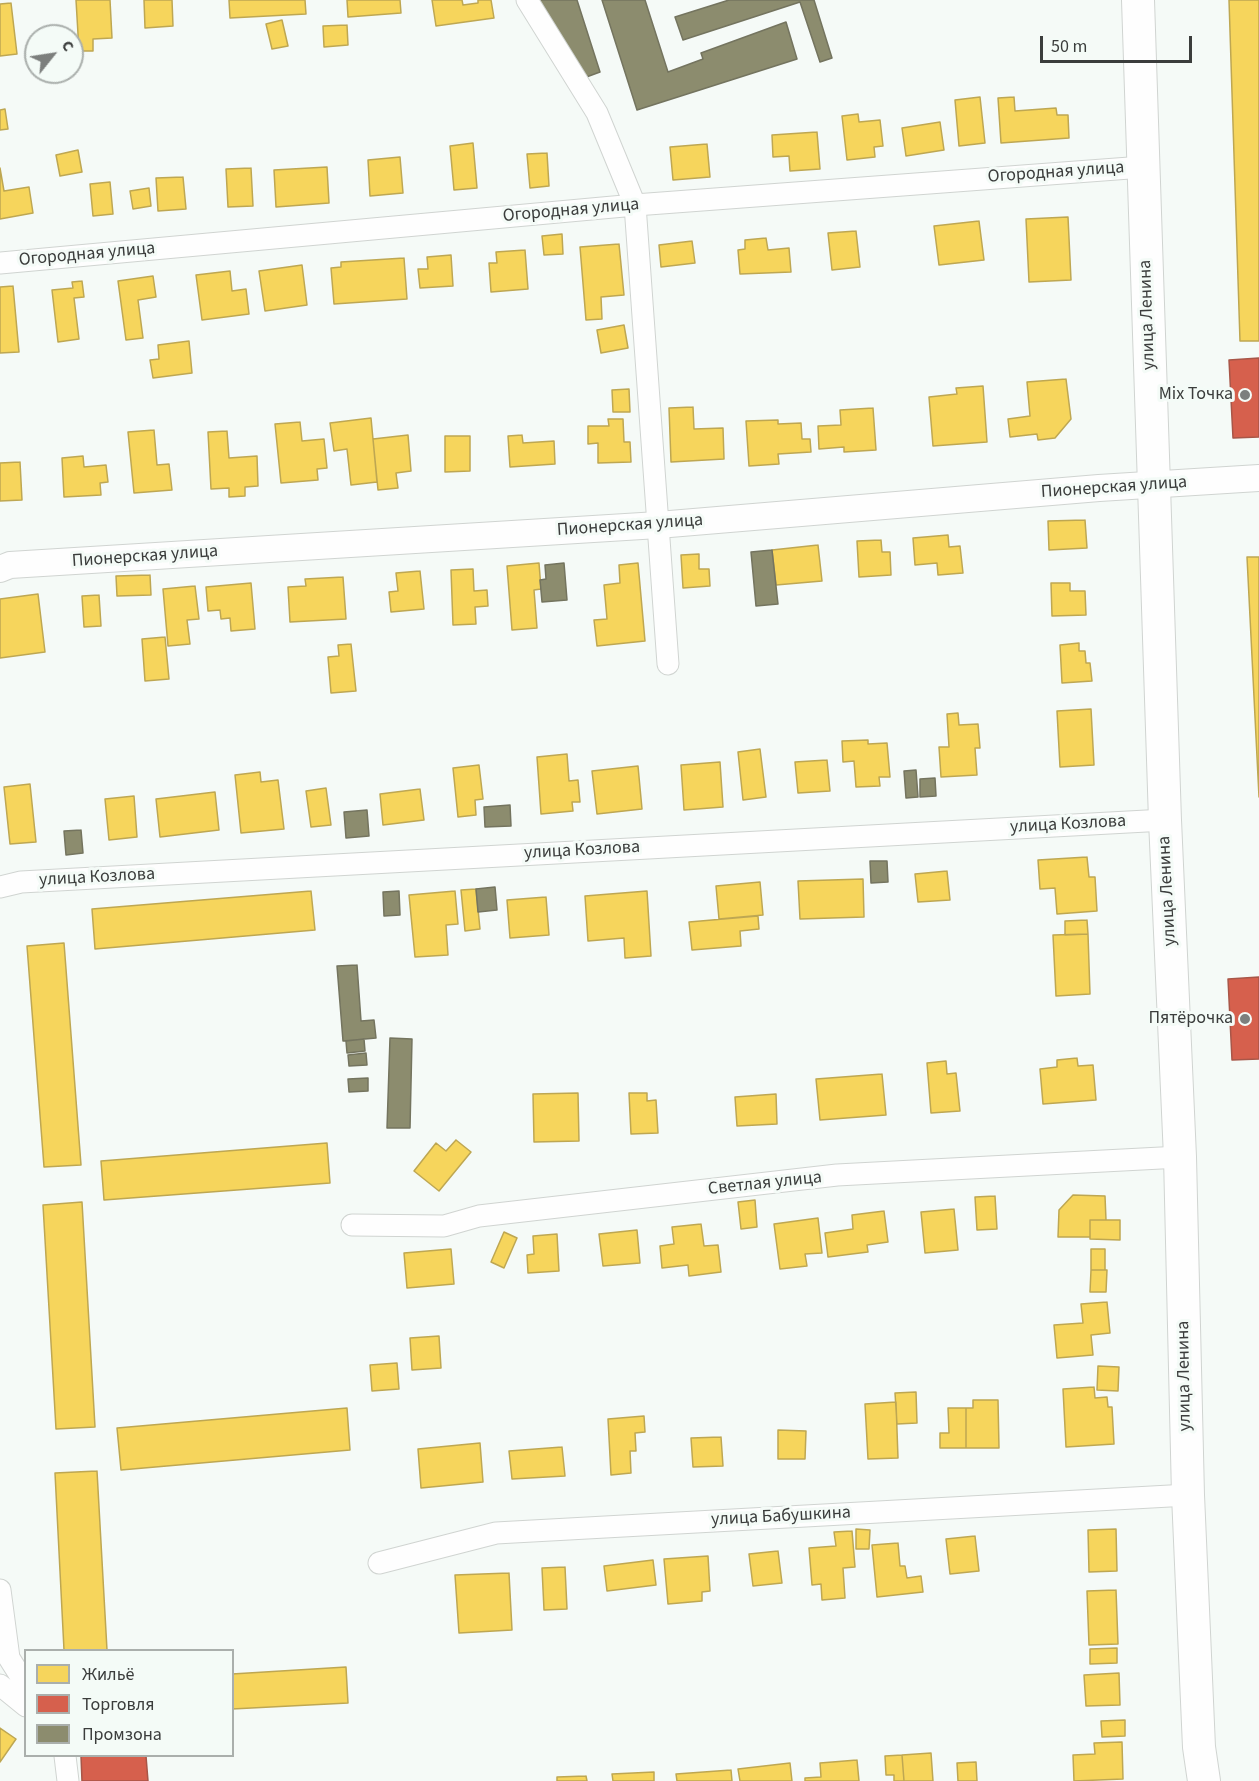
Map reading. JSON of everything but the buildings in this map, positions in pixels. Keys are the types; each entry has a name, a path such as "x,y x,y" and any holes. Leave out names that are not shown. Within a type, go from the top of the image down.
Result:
{"main road":[{"name":"улица Ленина","path":"1138,0 1165,820 1180,1156 1188,1495 1199,1747 1204,1781"}],"street":[{"path":"527,0 597,113 635,205 668,664"},
{"name":"Огородная улица","path":"0,263 635,205 1143,167"},
{"name":"Пионерская улица","path":"0,568 10,565 658,525 1259,478"},
{"name":"улица Козлова","path":"0,887 33,881 1165,820"},
{"name":"Светлая улица","path":"352,1226 444,1226 479,1216 837,1175 1180,1156"},
{"name":"улица Бабушкина","path":"379,1563 496,1533 1188,1495"},
{"path":"0,1590 9,1658 24,1682"},
{"path":"0,1685 24,1704"},
{"path":"65,1757 68,1781"}],"place":[{"name":"Mix Точка","path":"1245,395"},
{"name":"Пятёрочка","path":"1245,1019"}]}
